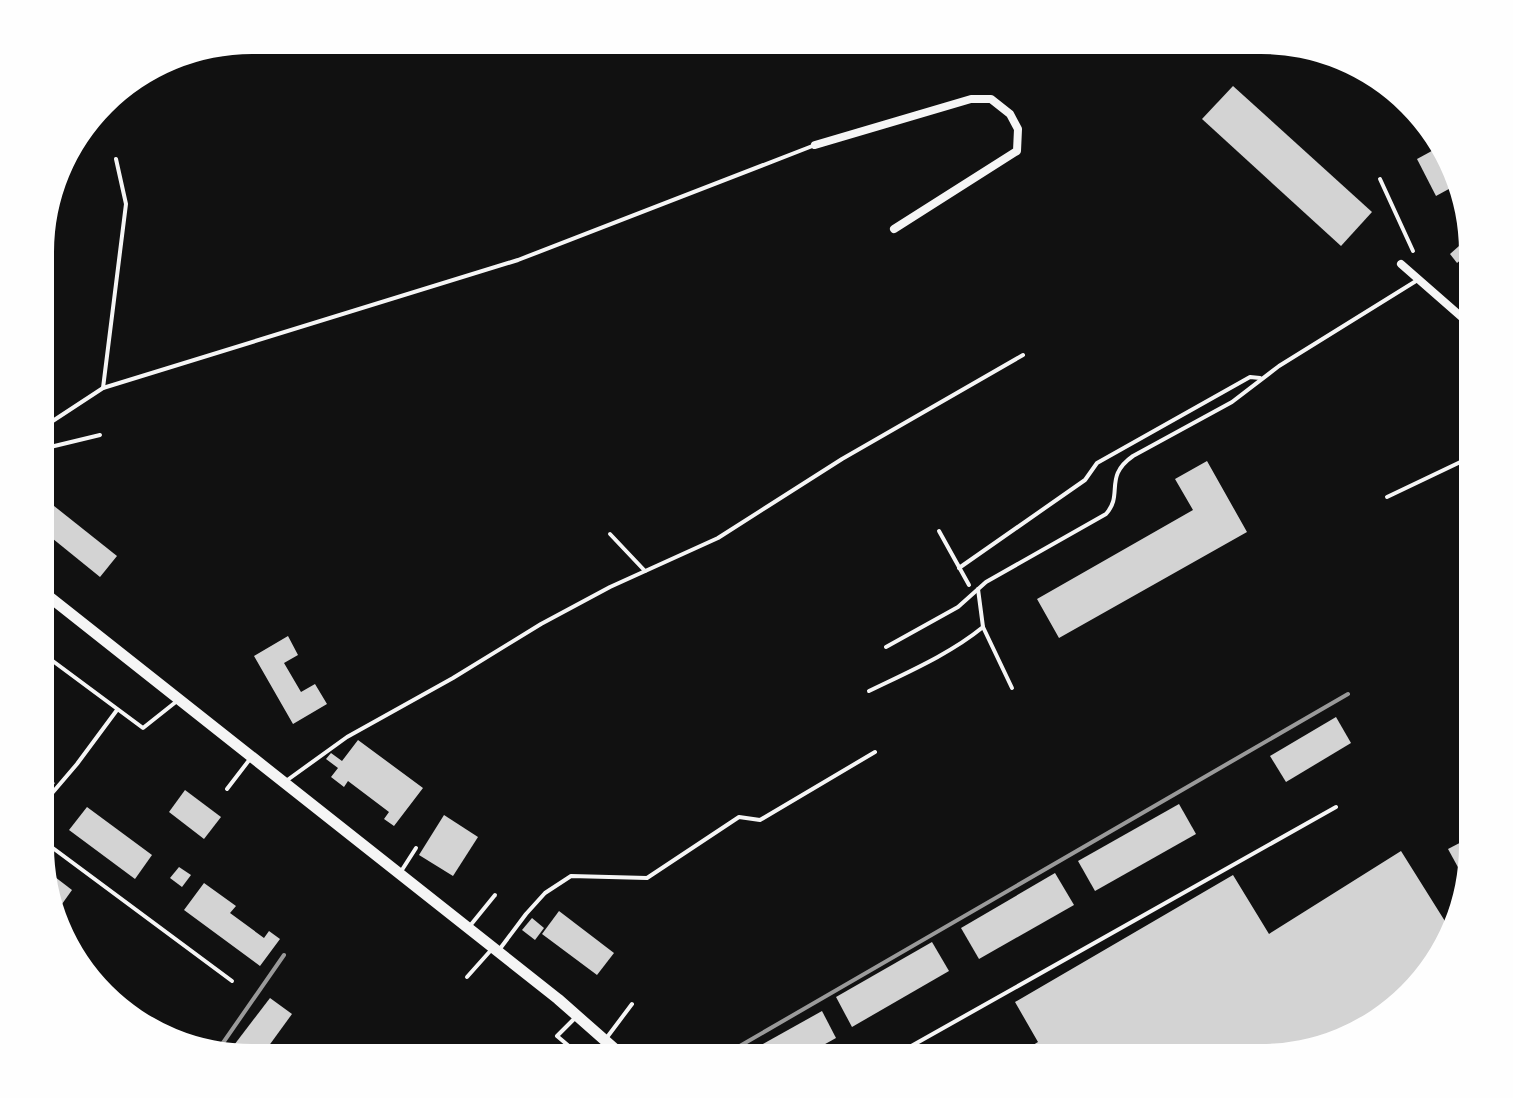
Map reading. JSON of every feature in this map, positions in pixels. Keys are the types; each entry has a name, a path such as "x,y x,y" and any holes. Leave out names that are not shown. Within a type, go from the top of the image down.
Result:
{"street":[{"path":"815,145 971,99 991,99 1010,114 1018,129 1017,151 894,229"},
{"path":"1401,264 1459,315"},
{"path":"54,601 496,950 609,1044"}],"lane":[{"path":"54,420 103,388 518,260 815,145"},
{"path":"103,388 126,204 116,159"},
{"path":"1380,179 1413,251"},
{"path":"886,647 943,617 991,579 1106,514 1114,503 1117,473 1125,461 1232,402 1262,378 1418,279"},
{"path":"284,783 317,756 362,728 577,604 718,538 842,459 1023,355"},
{"path":"959,568 1085,480 1097,463 1250,377 1262,378"},
{"path":"54,446 100,435"},
{"path":"1387,497 1459,463"},
{"path":"939,531 969,585"},
{"path":"610,534 645,571"},
{"path":"978,589 983,627 1012,688"},
{"path":"869,691 971,637 983,627"},
{"path":"54,662 143,728 178,699"},
{"path":"54,791 118,709"},
{"path":"467,977 496,950 545,893 571,876 647,878 739,817 760,820 875,752"},
{"path":"227,789 251,757"},
{"path":"915,1044 1336,807"},
{"path":"399,874 416,848"},
{"path":"54,849 232,981"},
{"path":"468,928 495,895"},
{"path":"604,1040 632,1004"},
{"path":"566,1044 557,1036 576,1017"}],"building":[{"path":"1233,86 1372,212 1341,246 1202,119"},
{"path":"1431,151 1448,189 1436,196 1417,159"},
{"path":"1459,246 1459,261 1457,263 1450,254"},
{"path":"1207,461 1247,532 1059,638 1037,599 1193,510 1175,479"},
{"path":"54,506 117,556 100,577 54,540"},
{"path":"288,636 298,655 284,663 301,692 315,684 327,704 293,724 254,656"},
{"path":"1336,717 1351,743 1286,782 1270,756"},
{"path":"358,740 423,788 394,826 384,819 389,812 348,781 344,787 331,777 338,768 326,759 331,753 342,761"},
{"path":"185,790 221,817 204,839 169,812"},
{"path":"1179,804 1196,834 1095,891 1078,861"},
{"path":"87,807 152,855 135,879 69,830"},
{"path":"444,815 478,837 453,876 419,855"},
{"path":"1459,843 1458,867 1448,849"},
{"path":"1401,851 1444,920 1418,967 1382,1003 1349,1024 1300,1040 1274,1044 1035,1044 1038,1042 1015,1002 1233,875 1269,934"},
{"path":"179,867 191,875 182,887 170,878"},
{"path":"1055,873 1074,905 979,959 961,928"},
{"path":"57,879 72,890 63,903"},
{"path":"204,883 236,906 230,913 264,938 269,931 280,939 260,966 184,910"},
{"path":"559,911 614,953 597,975 542,934"},
{"path":"532,918 544,928 535,940 522,930"},
{"path":"932,942 949,971 852,1027 836,997"},
{"path":"270,998 292,1014 270,1044 235,1043"},
{"path":"822,1011 836,1038 825,1044 763,1044"}],"railway":[{"path":"743,1044 1348,694"},
{"path":"224,1042 284,955"}]}
